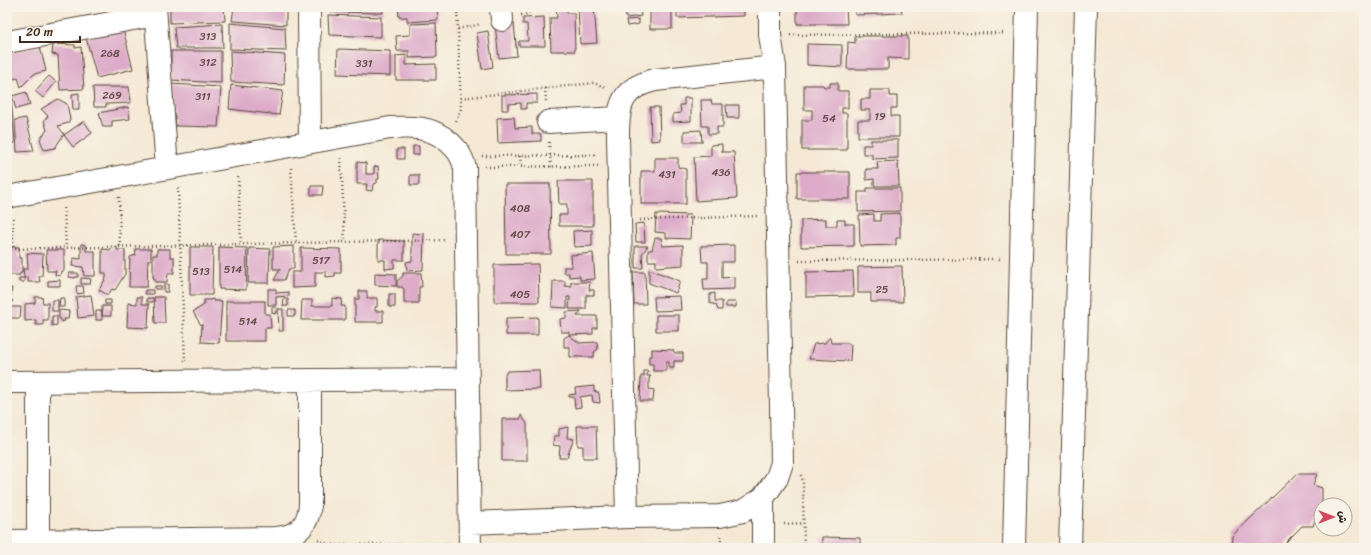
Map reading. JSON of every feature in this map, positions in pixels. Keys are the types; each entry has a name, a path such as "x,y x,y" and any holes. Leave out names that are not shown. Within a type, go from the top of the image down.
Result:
{"street":[{"path":"309,7 310,142"},
{"path":"470,522 627,517 720,516 743,511 763,498 777,478 782,463 775,66 770,35 770,7"},
{"path":"1014,548 1027,7"},
{"path":"1070,548 1086,7"},
{"path":"7,42 155,11 172,167"},
{"path":"627,517 618,160 620,111 630,92 642,83 655,80 775,66"},
{"path":"548,122 620,111"},
{"path":"10,196 390,128 410,127 426,129 441,135 454,146 463,162 466,239 470,546"},
{"path":"7,382 468,379"},
{"path":"7,541 276,538 286,537 296,533 304,526 309,516 310,380"},
{"path":"38,382 38,541"},
{"path":"763,498 763,548"}],"path":[{"path":"441,135 450,129 457,120 461,109 458,7"},
{"path":"770,35 1026,33"},
{"path":"461,98 593,83 604,86 614,94 620,111"},
{"path":"340,137 346,242"},
{"path":"289,146 296,243"},
{"path":"237,155 241,244"},
{"path":"463,162 520,156 618,160"},
{"path":"520,156 521,167"},
{"path":"463,162 521,167 618,160"},
{"path":"172,167 180,245 186,381"},
{"path":"118,177 120,247"},
{"path":"63,186 66,248"},
{"path":"10,196 13,249"},
{"path":"620,221 778,215"},
{"path":"7,249 466,239"},
{"path":"778,262 1021,259"},
{"path":"782,463 790,464 796,469 801,475 803,482 804,548"},
{"path":"304,526 310,534 318,540 328,544 470,546"}],"building":[{"path":"170,7 224,7 225,21 170,23"},
{"path":"234,7 286,7 286,25 232,21"},
{"path":"330,7 383,7 383,13 330,12"},
{"path":"398,7 437,7 438,20 407,22 407,17 399,17"},
{"path":"556,7 567,7 567,13 574,13 575,51 551,51 550,18 557,18"},
{"path":"605,7 613,7 613,11 605,11"},
{"path":"650,7 672,7 672,29 650,29"},
{"path":"677,7 744,7 744,16 677,18"},
{"path":"797,7 846,7 847,24 797,24"},
{"path":"855,7 901,7 902,13 855,15"},
{"path":"594,8 597,43 580,44 578,9"},
{"path":"640,10 641,16 626,18 625,12"},
{"path":"328,15 381,17 381,37 329,35"},
{"path":"544,17 545,46 519,46 519,41 528,41 527,24 523,24 523,18"},
{"path":"639,19 639,24 627,26 626,20"},
{"path":"230,23 285,28 286,51 230,49"},
{"path":"436,23 437,57 409,58 409,51 397,51 396,36 410,35 410,24"},
{"path":"514,23 517,56 499,58 495,25"},
{"path":"222,24 223,48 176,48 174,27"},
{"path":"123,29 133,69 97,78 86,38"},
{"path":"488,31 493,67 482,69 477,33"},
{"path":"855,36 908,36 908,59 888,58 888,69 847,69 848,42 855,43"},
{"path":"53,44 75,45 75,48 81,47 84,89 60,90 58,55 52,54"},
{"path":"807,44 842,45 842,67 807,65"},
{"path":"40,46 46,71 34,74 21,87 18,78 12,79 7,54"},
{"path":"338,49 390,51 390,76 337,74"},
{"path":"171,51 221,51 221,83 171,80"},
{"path":"230,51 285,55 284,85 231,82"},
{"path":"406,55 406,65 436,64 436,80 396,80 396,56"},
{"path":"49,76 56,82 43,98 35,91"},
{"path":"830,83 838,83 838,91 848,91 848,108 842,108 842,113 847,113 847,150 802,150 802,120 812,120 812,110 804,110 804,85 823,85 824,87 830,87"},
{"path":"171,84 221,87 218,127 176,126"},
{"path":"231,85 283,91 279,115 229,109"},
{"path":"93,87 129,87 131,103 106,104 106,107 94,107"},
{"path":"870,90 890,90 890,96 897,96 897,108 891,108 891,116 899,116 899,137 858,137 858,120 870,120 870,110 861,110 861,99 870,99"},
{"path":"26,92 30,105 16,109 12,96"},
{"path":"79,93 79,110 73,110 72,94"},
{"path":"537,94 537,103 526,103 526,109 521,109 521,103 508,104 508,110 502,110 502,95"},
{"path":"684,98 691,98 691,121 673,122 673,114 681,113 680,105 684,105"},
{"path":"11,99 15,143 7,144 7,100"},
{"path":"58,99 67,104 70,119 68,123 58,126 64,134 55,148 44,150 40,139 47,130 44,121 48,116 41,109"},
{"path":"701,100 711,100 712,104 723,104 723,127 717,127 717,134 708,134 708,126 702,126"},
{"path":"726,105 739,105 739,118 727,118"},
{"path":"128,107 130,119 112,121 112,127 103,127 99,113"},
{"path":"650,107 659,107 660,140 651,141"},
{"path":"514,117 515,128 532,127 532,134 541,134 541,141 498,143 497,118"},
{"path":"26,118 34,151 17,152 15,120"},
{"path":"84,121 92,133 73,147 64,135"},
{"path":"701,130 702,142 684,142 684,131"},
{"path":"871,140 898,140 898,158 872,159 872,154 863,154 863,145 871,145"},
{"path":"722,144 722,152 734,152 737,198 696,201 694,157 711,156 711,145"},
{"path":"413,146 419,146 419,155 413,155"},
{"path":"397,149 404,149 404,159 397,159"},
{"path":"655,158 678,158 678,167 686,169 686,204 641,204 641,171 655,171"},
{"path":"898,161 899,186 874,186 874,179 866,180 866,169 878,169 877,162"},
{"path":"357,162 366,163 366,174 374,174 374,167 378,166 379,179 377,179 377,183 373,184 372,191 366,190 367,184 357,184"},
{"path":"797,172 850,172 850,199 797,199"},
{"path":"410,175 419,175 419,185 410,185"},
{"path":"558,181 593,181 593,226 559,226 559,215 567,215 567,204 559,204"},
{"path":"505,184 550,184 551,254 506,254"},
{"path":"311,186 323,186 322,195 311,195"},
{"path":"867,188 900,188 900,211 858,212 858,192 867,192"},
{"path":"900,213 900,238 896,238 896,245 860,246 859,215 874,214 874,221 880,221 880,214"},
{"path":"656,214 691,215 690,239 666,238 666,233 655,232"},
{"path":"826,219 826,226 837,226 837,220 845,220 845,224 854,224 854,246 801,247 801,220"},
{"path":"644,223 645,242 636,242 635,224"},
{"path":"592,230 592,246 574,247 573,231"},
{"path":"412,233 424,234 423,270 407,271 406,262 412,261"},
{"path":"655,238 661,238 662,246 683,245 683,265 656,267 656,261 648,261 648,250 652,250"},
{"path":"378,240 404,241 404,260 394,260 394,268 385,269 385,260 378,260"},
{"path":"81,244 86,245 86,251 95,251 95,276 84,276 83,267 72,266 73,258 81,259"},
{"path":"734,245 734,262 722,262 722,278 734,277 734,289 704,290 703,279 708,279 708,262 702,262 701,246"},
{"path":"294,246 294,269 289,269 284,280 274,280 280,269 273,269 273,247"},
{"path":"635,246 648,246 642,254 643,268 635,268"},
{"path":"7,247 19,247 19,258 22,258 22,273 20,273 20,275 7,275"},
{"path":"117,247 117,250 125,250 125,274 115,290 112,289 108,295 99,290 106,278 106,273 102,273 102,249 111,250 111,248"},
{"path":"190,247 213,247 212,295 190,295"},
{"path":"219,247 247,248 246,290 219,289"},
{"path":"249,248 270,249 269,283 248,283"},
{"path":"301,248 341,249 341,273 335,273 335,276 326,277 326,272 315,272 315,287 292,288 292,272 301,272"},
{"path":"135,249 151,249 151,260 148,260 147,287 129,287 130,257 136,255"},
{"path":"157,249 170,249 170,257 174,257 174,273 168,273 167,282 155,282 155,279 153,278 153,255 157,255"},
{"path":"46,250 64,250 64,271 61,271 60,276 55,275 56,271 47,271"},
{"path":"27,253 43,254 42,276 39,276 40,282 28,282 28,277 24,278 23,269 28,269"},
{"path":"593,253 595,279 580,280 580,276 569,277 569,273 564,273 564,267 572,267 571,255"},
{"path":"538,264 539,302 494,302 494,265"},
{"path":"902,266 903,302 871,302 871,293 858,293 858,267"},
{"path":"649,269 680,281 676,293 649,283"},
{"path":"853,271 854,296 806,297 806,272"},
{"path":"633,272 645,272 646,304 634,304"},
{"path":"69,273 78,273 78,277 69,277"},
{"path":"375,273 396,274 396,286 375,285"},
{"path":"403,273 421,273 422,287 419,287 419,303 404,303 404,289 402,287 397,287 397,281 403,276"},
{"path":"7,278 9,288 12,288 11,296 7,296"},
{"path":"19,278 24,278 24,282 19,282"},
{"path":"81,278 91,279 90,284 81,284"},
{"path":"60,280 60,286 48,286 48,281"},
{"path":"553,281 565,281 565,286 571,287 571,282 590,282 589,290 594,290 594,295 586,295 586,309 569,309 570,297 567,297 567,308 552,307"},
{"path":"164,284 168,284 168,292 164,292"},
{"path":"76,286 83,286 84,293 77,294"},
{"path":"155,286 161,286 161,289 155,289"},
{"path":"268,289 276,289 276,293 289,292 289,296 276,297 276,305 268,305"},
{"path":"145,290 153,290 153,294 145,294"},
{"path":"359,291 367,291 367,298 377,298 377,307 375,307 375,311 383,311 383,322 355,322 355,299 359,299"},
{"path":"715,293 715,301 722,301 722,310 718,310 716,305 710,303 710,294"},
{"path":"389,294 395,294 395,307 389,307"},
{"path":"91,295 94,316 78,318 76,297"},
{"path":"680,296 681,310 655,311 654,297"},
{"path":"9,297 13,301 7,308 7,300"},
{"path":"35,297 42,297 43,303 48,303 48,320 43,320 43,325 36,325 36,320 25,321 25,304 35,303"},
{"path":"137,297 142,297 142,304 149,304 148,328 127,327 128,303 137,304"},
{"path":"154,297 164,297 165,323 155,323"},
{"path":"60,298 64,298 64,307 59,307"},
{"path":"147,298 153,298 153,302 147,302"},
{"path":"332,298 342,299 341,306 345,306 345,320 301,320 302,300 312,300 312,306 332,306"},
{"path":"213,299 214,301 222,301 219,343 201,342 202,324 201,325 193,312 204,305 204,300"},
{"path":"284,299 288,299 288,306 283,306"},
{"path":"52,300 58,300 58,311 52,311"},
{"path":"105,300 111,300 111,304 105,304"},
{"path":"226,301 265,301 265,314 270,314 271,328 265,328 265,341 226,341"},
{"path":"726,302 736,302 736,307 726,307"},
{"path":"102,306 111,306 111,316 102,316"},
{"path":"10,307 21,307 20,318 10,318"},
{"path":"272,307 276,307 275,314 272,313"},
{"path":"278,309 283,309 283,331 279,331"},
{"path":"59,310 69,311 68,319 64,319 65,321 61,322 61,319 59,318"},
{"path":"288,310 295,310 295,316 288,316"},
{"path":"96,311 102,311 102,320 96,320"},
{"path":"581,311 577,316 597,316 597,328 593,328 593,334 569,335 569,332 561,332 560,319 566,318 566,312"},
{"path":"656,315 679,315 679,331 656,331"},
{"path":"52,316 57,316 57,325 52,326"},
{"path":"538,317 538,335 506,335 506,318"},
{"path":"569,335 579,343 597,342 598,349 594,352 594,357 570,357 570,347 564,347 564,338"},
{"path":"830,337 831,343 847,343 851,345 850,361 809,359 814,344 825,343"},
{"path":"652,349 673,350 675,353 683,353 683,361 674,361 674,368 669,368 669,362 666,362 666,371 653,371 653,364 649,364 649,356 652,356"},
{"path":"539,370 540,389 505,390 505,375 507,371"},
{"path":"644,371 648,371 647,376 651,376 649,378 649,389 654,390 653,401 640,401 641,376 644,376"},
{"path":"594,386 594,391 599,393 600,403 593,402 592,395 580,397 581,407 575,408 574,397 569,397 569,395 576,394 575,388"},
{"path":"521,415 527,424 527,461 502,461 502,419 521,419"},
{"path":"577,426 596,426 597,458 583,458 583,446 578,446"},
{"path":"568,427 567,438 574,439 567,458 559,458 560,446 553,445 554,436 559,436 559,429"},
{"path":"1297,474 1317,474 1313,485 1322,488 1322,497 1313,497 1313,526 1302,526 1286,542 1286,548 1231,548 1232,536"},
{"path":"822,537 860,538 860,548 822,548"}]}
